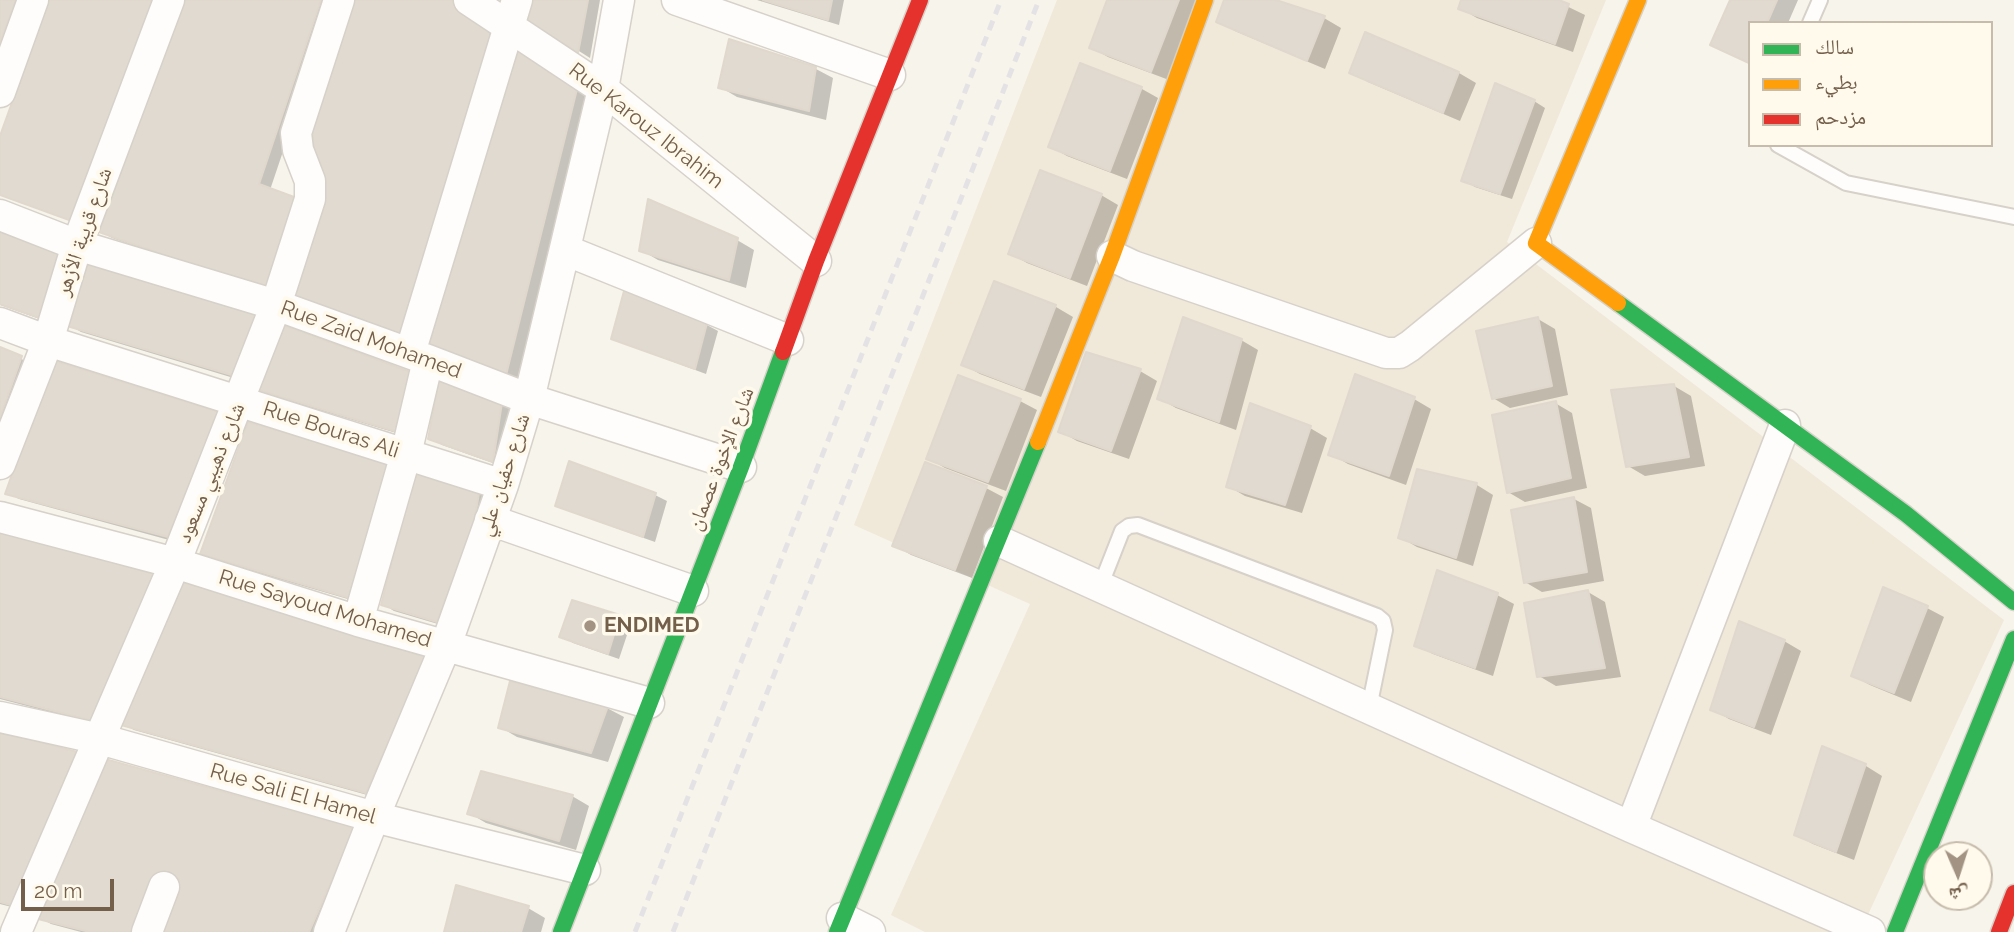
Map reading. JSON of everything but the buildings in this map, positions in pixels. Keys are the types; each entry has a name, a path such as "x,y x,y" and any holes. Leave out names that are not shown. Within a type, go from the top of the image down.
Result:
{"street":[{"path":"0,92 33,0"},
{"name":"شارع قريبة الأزهر","path":"0,464 47,341 77,245 169,0"},
{"name":"شارع ذهيبي مسعود","path":"19,928 175,563 276,305 310,198 310,181 298,150 296,133 339,0"},
{"name":"Rue Karouz Ibrahim","path":"470,0 513,14 816,261"},
{"name":"شارع حفيان علي","path":"329,932 446,646 503,485 530,399 603,89 619,0"},
{"path":"677,0 890,75"},
{"name":"شارع الإخوة عصمان","path":"561,932 741,467 816,261 920,0"},
{"path":"870,932 839,925 999,541 1112,256 1205,0"},
{"path":"1112,256 1133,266 1386,353 1399,353 1536,243 1638,0"},
{"path":"358,621 406,454 419,356 513,14"},
{"name":"Rue Zaid Mohamed","path":"0,215 77,245 276,305 530,399 741,467"},
{"path":"1536,243 1906,514 2014,602"},
{"path":"565,250 788,340"},
{"name":"Rue Bouras Ali","path":"0,323 47,341 241,400 503,485"},
{"path":"1631,827 1785,425"},
{"name":"Rue Sayoud Mohamed","path":"0,517 175,563 358,621 649,703"},
{"path":"490,520 693,591"},
{"path":"999,541 1870,932"},
{"path":"1895,932 2014,639"},
{"name":"Rue Sali El Hamel","path":"0,717 100,739 374,817 585,870"},
{"path":"147,932 164,887"},
{"path":"2000,932 2014,893"}],"lane":[{"path":"1811,21 1820,0"},
{"path":"1782,147 1846,183 2014,217"},
{"path":"1100,587 1122,531 1138,525 1377,616 1383,621 1385,630 1369,708"}],"shaded area":[{"path":"1057,0 1606,0 1507,242 2004,620 1860,932 925,932 891,915 1030,604 854,525"}],"railway":[{"path":"635,932 1001,0"},
{"path":"673,932 1039,0"}],"traffic: fast":[{"path":"1618,303 1906,514 2014,602"},
{"path":"561,932 783,352"},
{"path":"837,932 1038,442"},
{"path":"1895,932 2014,639"}],"traffic: slow":[{"path":"1038,442 1112,256 1205,0"},
{"path":"1618,303 1536,243 1638,0"}],"traffic: jam":[{"path":"783,352 816,261 920,0"},
{"path":"1999,932 2014,893"}],"place":[{"name":"ENDIMED","path":"590,626"}]}
